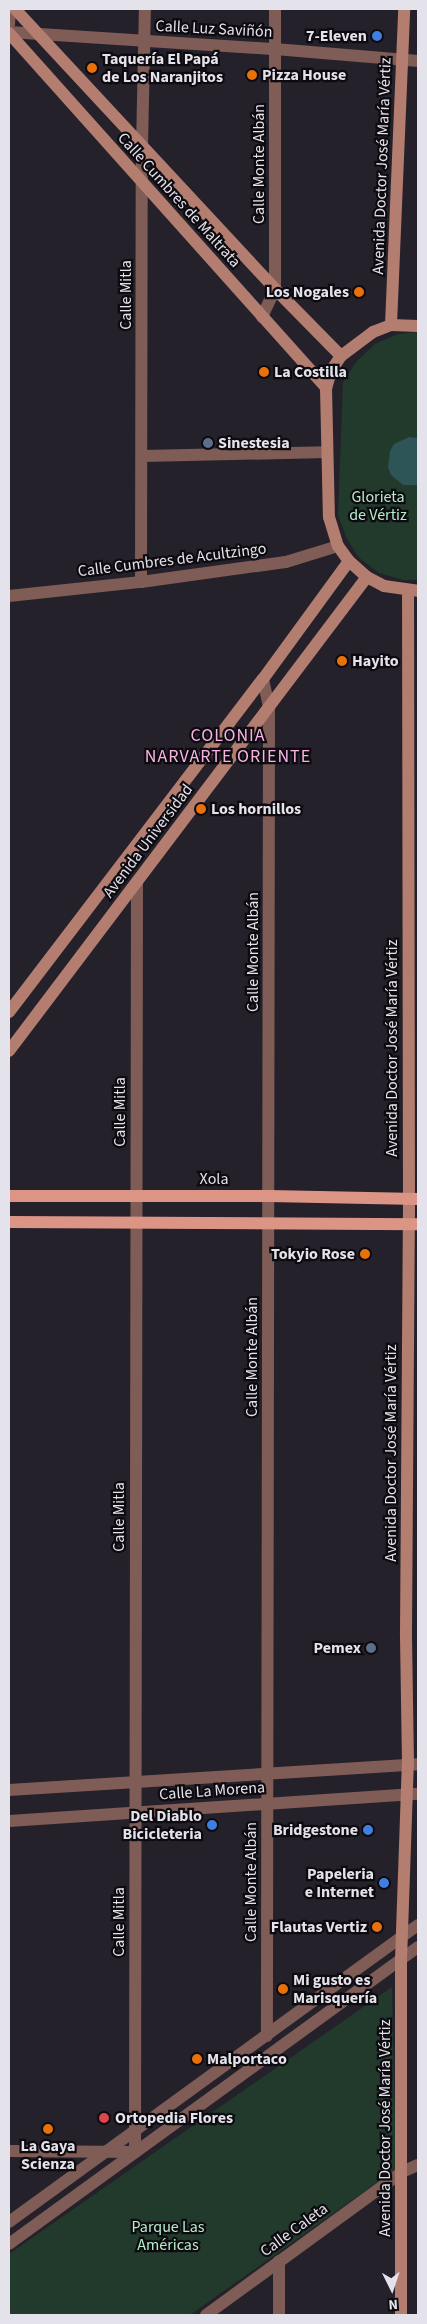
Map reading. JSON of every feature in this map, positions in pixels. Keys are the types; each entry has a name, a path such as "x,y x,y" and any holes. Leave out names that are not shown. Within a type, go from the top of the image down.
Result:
{"main road":[{"name":"Calle Cumbres de Maltrata","path":"15,9 275,289 341,356"},
{"name":"Avenida Doctor José María Vértiz","path":"391,325 404,9"},
{"name":"Calle Cumbres de Maltrata","path":"9,32 326,388"},
{"path":"413,591 384,586 367,577 349,561 338,546 329,517 326,388 332,371 341,356 373,332 391,325 418,326"},
{"name":"Avenida Universidad","path":"9,1012 263,679 349,561"},
{"name":"Avenida Universidad","path":"9,1051 190,814 367,577"},
{"name":"Avenida Doctor José María Vértiz","path":"401,2315 401,1960 413,1764 406,1632 413,1224 413,591"},
{"path":"172,798 190,814"},
{"name":"Xola","path":"9,1196 136,1195 413,1198"},
{"path":"9,1222 413,1224"}],"street":[{"path":"9,24 10,9"},
{"name":"Calle Mitla","path":"142,582 142,147 145,9"},
{"name":"Calle Monte Albán","path":"262,317 275,289 275,9"},
{"name":"Calle Luz Saviñón","path":"9,32 275,49 418,61"},
{"path":"142,456 327,452"},
{"name":"Calle Cumbres de Acultzingo","path":"9,596 142,582 286,562 338,546"},
{"name":"Calle Monte Albán","path":"263,679 269,707 267,2036"},
{"name":"Calle Mitla","path":"135,2152 137,883"},
{"name":"Calle La Morena","path":"9,1790 413,1764"},
{"name":"Calle La Morena","path":"9,1822 412,1794"},
{"path":"9,2222 418,1925"},
{"path":"9,2244 418,1947"},
{"path":"9,2151 135,2152"},
{"name":"Calle Caleta","path":"206,2315 402,2172 418,2165"},
{"path":"279,2262 279,2315"}],"green space":[{"name":"Glorieta de Vértiz","path":"418,332 418,580 403,580 379,573 359,558 346,537 338,515 343,382 357,361 375,344 398,334"},
{"name":"Parque Las Américas","path":"392,1987 396,2169 190,2315 9,2315 9,2254"}],"shaded area":[{"path":"409,437 418,438 418,485 403,485 391,475 388,467 390,451 394,444"}],"place":[{"name":"7-Eleven","path":"377,36"},
{"name":"Taquería El Papá de Los Naranjitos","path":"92,68"},
{"name":"Pizza House","path":"252,75"},
{"name":"Los Nogales","path":"359,292"},
{"name":"La Costilla","path":"264,372"},
{"name":"Sinestesia","path":"208,443"},
{"name":"Hayito","path":"342,661"},
{"name":"Los hornillos","path":"201,809"},
{"name":"Tokyio Rose","path":"365,1254"},
{"name":"Pemex","path":"371,1648"},
{"name":"Del Diablo Bicicleteria","path":"212,1825"},
{"name":"Bridgestone","path":"368,1830"},
{"name":"Papeleria e Internet","path":"384,1883"},
{"name":"Flautas Vertiz","path":"377,1927"},
{"name":"Mi gusto es Marisquería","path":"283,1989"},
{"name":"Malportaco","path":"197,2059"},
{"name":"Ortopedia Flores","path":"104,2118"},
{"name":"La Gaya Scienza","path":"48,2129"}],"district":[{"name":"COLONIA NARVARTE ORIENTE","path":"228,748"}]}
